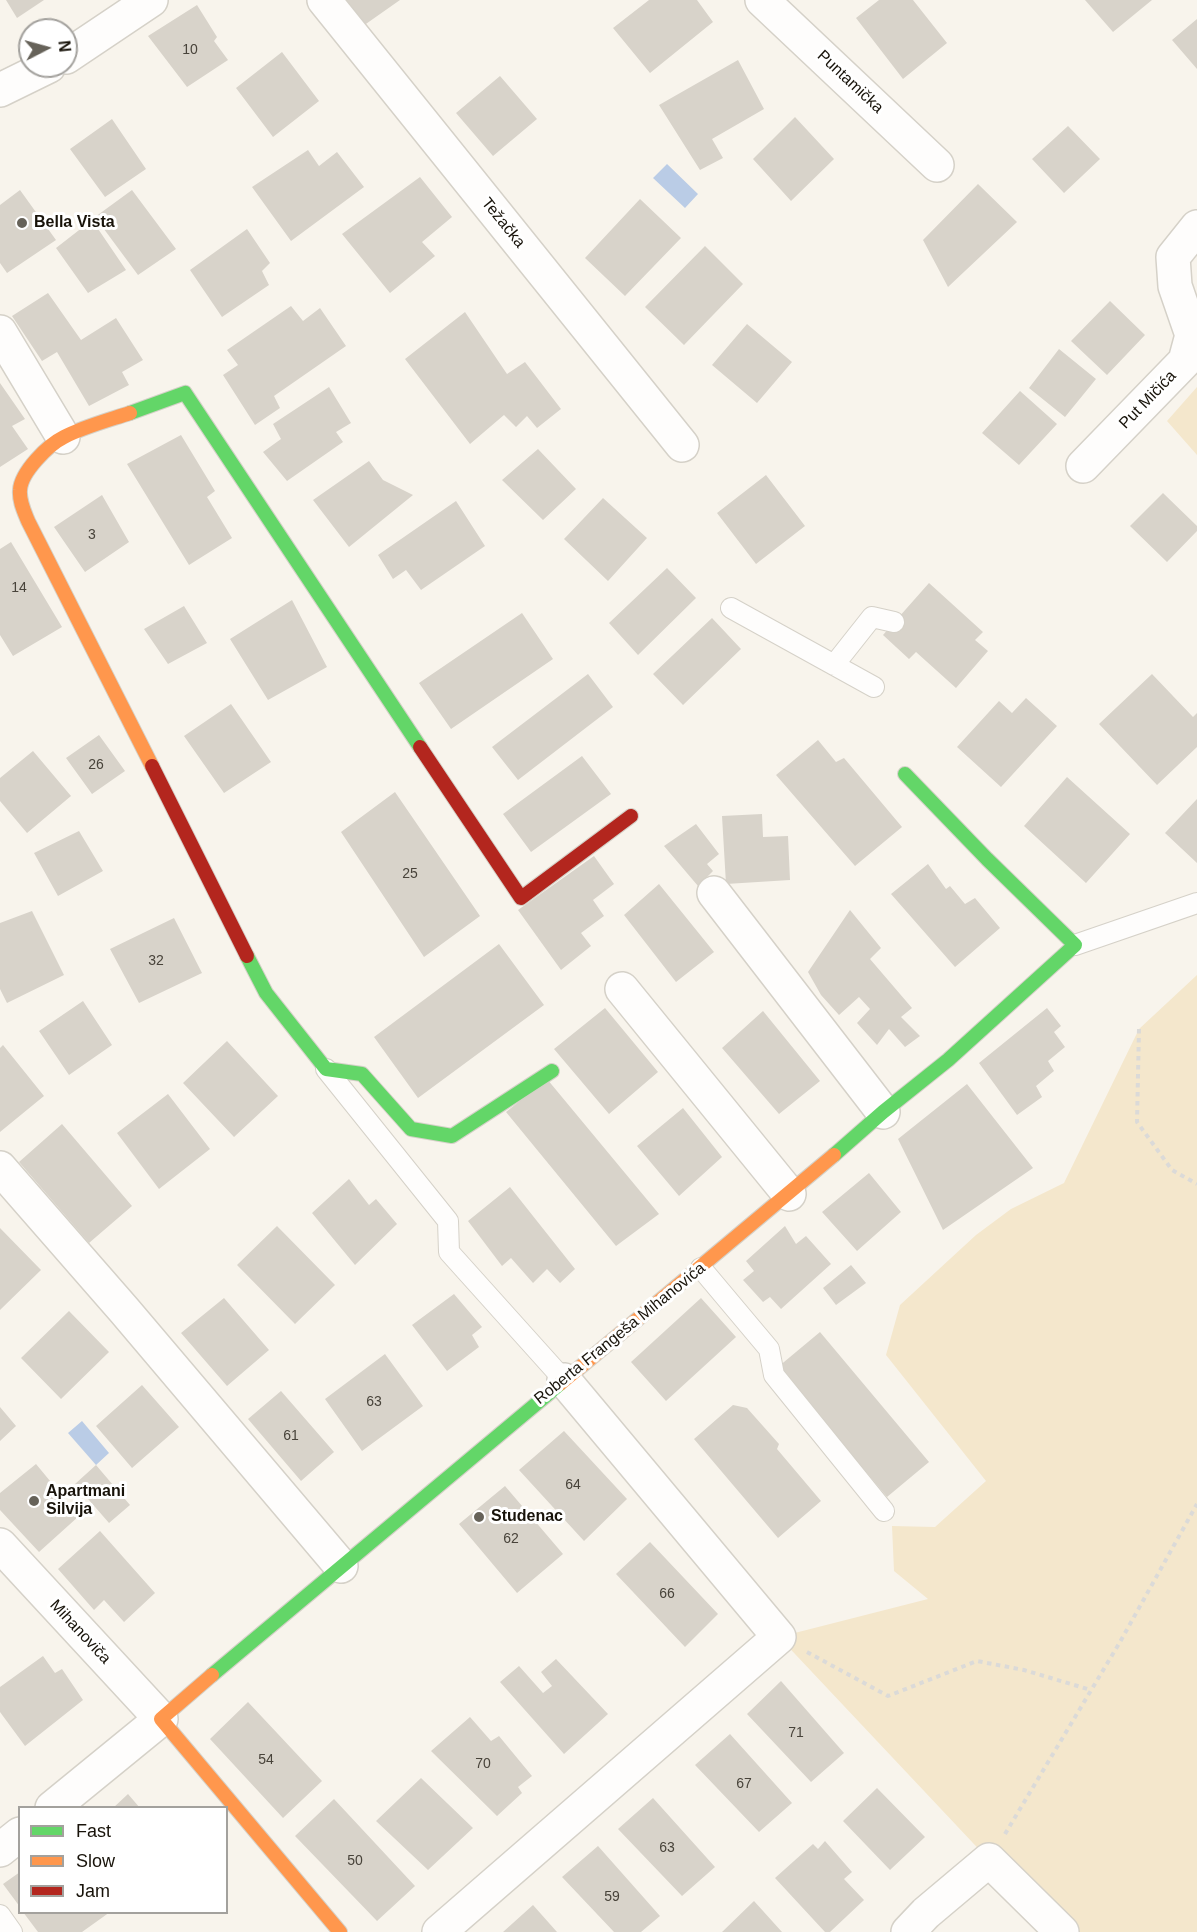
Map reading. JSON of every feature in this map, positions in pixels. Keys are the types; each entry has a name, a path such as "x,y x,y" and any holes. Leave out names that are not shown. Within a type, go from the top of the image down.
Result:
{"street":[{"path":"78,49 151,0"},
{"name":"Težačka","path":"324,0 682,445"},
{"name":"Puntamička","path":"762,0 937,165"},
{"path":"0,90 24,78"},
{"name":"Put Mičića","path":"1083,466 1185,361 1192,335 1175,286 1173,257 1197,227"},
{"path":"0,332 63,438"},
{"path":"552,1071 452,1136 411,1129 362,1074 326,1069 266,993 28,521 21,504 20,489 23,477 38,458 63,438 185,393 520,898 631,816"},
{"path":"905,774 1075,945"},
{"path":"714,893 883,1112"},
{"name":"Roberta Frangeša Mihanovića","path":"54,1806 948,1060 1075,945"},
{"path":"622,989 789,1194"},
{"path":"0,1168 341,1566"},
{"path":"439,1932 779,1637 564,1380"},
{"name":"Mihanoviča","path":"0,1545 161,1719"},
{"path":"161,1719 340,1932"},
{"path":"0,1850 18,1836"},
{"path":"908,1932 926,1913 989,1860 1062,1932"}],"lane":[{"path":"730,608 874,687"},
{"path":"834,664 872,617 894,622"},
{"path":"1075,945 1197,903"},
{"path":"326,1069 448,1221 449,1252 564,1380"},
{"path":"701,1268 769,1348 774,1375 884,1511"},
{"path":"0,1915 12,1932"}],"path":[{"path":"1139,1029 1137,1122 1172,1170 1197,1184"},
{"path":"989,1860 1120,1642 1197,1504"},
{"path":"779,1637 888,1696 977,1661 1024,1670 1090,1690"}],"shaded area":[{"path":"1197,387 1197,455 1167,421"},
{"path":"1197,975 1197,1932 1062,1932 989,1860 779,1637 928,1599 894,1571 892,1526 935,1527 986,1481 886,1355 900,1305 976,1235 1011,1209 1064,1183 1139,1029"}],"water":[{"path":"667,164 698,194 685,208 653,178"},
{"path":"82,1421 109,1453 96,1465 68,1433"}],"building":[{"path":"6,0 44,0 17,18"},
{"path":"345,0 400,0 363,26"},
{"path":"649,0 697,0 713,22 650,73 613,28"},
{"path":"879,0 913,0 947,43 903,79 856,18"},
{"path":"1085,0 1152,0 1113,32"},
{"path":"197,5 217,37 214,41 228,60 187,87 148,36"},
{"path":"1197,19 1197,69 1172,40"},
{"path":"282,52 319,101 273,137 236,88"},
{"path":"738,60 764,109 712,139 723,158 700,170 659,105"},
{"path":"500,76 537,119 493,156 456,113"},
{"path":"795,117 834,159 791,201 753,159"},
{"path":"112,119 146,169 105,197 70,149"},
{"path":"1068,126 1100,159 1064,193 1032,159"},
{"path":"308,150 319,166 337,152 364,187 291,241 252,187"},
{"path":"420,177 452,217 422,242 435,256 390,293 342,234"},
{"path":"978,184 1017,222 948,287 923,240"},
{"name":"Bella Vista","path":"20,190 56,240 7,273 0,263 0,205"},
{"path":"132,190 176,249 138,275 95,217"},
{"path":"640,199 681,238 625,296 585,258"},
{"path":"92,220 126,270 88,293 56,248"},
{"path":"247,229 270,263 262,271 269,285 222,317 190,270"},
{"path":"705,246 743,284 684,345 645,307"},
{"path":"48,293 81,340 116,318 143,360 122,372 129,385 89,406 57,352 42,361 12,316"},
{"path":"1110,301 1145,335 1107,375 1071,341"},
{"path":"291,306 303,321 320,308 346,346 274,396 280,408 255,425 223,375 238,365 227,350"},
{"path":"465,312 507,374 525,362 561,409 537,428 527,416 516,427 504,415 470,444 405,359"},
{"path":"747,324 792,362 757,403 712,365"},
{"path":"1059,349 1096,379 1065,417 1029,388"},
{"path":"0,383 25,419 12,426 28,449 0,467"},
{"path":"329,387 351,423 336,432 343,442 287,481 263,452 281,439 273,424"},
{"path":"1020,391 1057,424 1019,465 982,433"},
{"path":"181,435 215,491 207,497 232,538 189,565 127,464"},
{"path":"538,449 576,489 543,520 502,480"},
{"path":"369,461 383,480 413,495 349,547 313,500"},
{"path":"766,475 805,526 756,564 717,513"},
{"path":"1163,493 1197,526 1197,531 1167,562 1130,526"},
{"path":"102,495 129,542 85,572 54,527"},
{"path":"603,498 647,538 608,581 564,539"},
{"path":"456,501 485,546 421,590 406,570 393,579 378,555"},
{"path":"11,542 62,627 13,656 0,635 0,549"},
{"path":"667,568 696,598 638,655 609,623"},
{"path":"929,583 983,632 975,640 988,651 956,688 916,652 909,659 883,635"},
{"path":"292,600 327,667 268,700 230,639"},
{"path":"184,606 207,643 168,664 144,629"},
{"path":"522,613 553,659 451,729 419,683"},
{"path":"712,618 741,649 683,705 653,674"},
{"path":"588,674 613,707 518,780 492,747"},
{"path":"1152,674 1193,717 1197,713 1197,747 1157,785 1099,724"},
{"path":"1026,698 1057,726 1001,787 957,747 999,701 1012,713"},
{"path":"231,704 271,762 224,793 184,736"},
{"path":"99,735 125,771 92,794 66,758"},
{"path":"818,740 836,762 844,758 902,827 855,866 776,775"},
{"path":"33,751 71,796 27,833 0,801 0,778"},
{"path":"582,756 611,794 531,852 503,814"},
{"path":"1067,777 1130,834 1086,883 1024,826"},
{"path":"395,792 480,916 424,957 341,832"},
{"path":"1197,799 1197,863 1165,833"},
{"path":"762,814 763,837 788,836 790,880 726,884 722,816"},
{"path":"696,824 719,854 707,864 713,871 698,886 664,846"},
{"path":"79,831 103,871 58,896 34,853"},
{"path":"594,856 614,884 593,900 604,916 581,933 591,946 561,970 518,910"},
{"path":"928,864 946,889 950,886 965,904 975,898 1000,928 955,967 891,894"},
{"path":"659,884 714,952 676,982 624,915"},
{"path":"850,910 881,948 870,959 912,1008 901,1017 920,1036 905,1047 889,1029 877,1045 857,1023 870,1009 859,997 839,1015 821,995 808,972"},
{"path":"32,911 64,975 7,1003 0,989 0,923"},
{"path":"174,918 202,973 139,1003 110,949"},
{"path":"499,944 544,1005 418,1098 374,1037"},
{"path":"83,1001 112,1045 69,1075 39,1031"},
{"path":"605,1008 658,1072 609,1114 554,1049"},
{"path":"1047,1008 1061,1026 1054,1032 1065,1047 1048,1061 1054,1071 1036,1086 1042,1097 1017,1115 979,1063"},
{"path":"763,1011 820,1081 779,1114 722,1048"},
{"path":"227,1041 278,1096 234,1137 183,1083"},
{"path":"3,1045 44,1096 0,1132 0,1048"},
{"path":"547,1079 659,1214 616,1246 506,1112"},
{"path":"967,1084 1033,1168 943,1230 898,1139"},
{"path":"168,1094 210,1149 159,1189 117,1133"},
{"path":"683,1108 722,1157 679,1196 637,1146"},
{"path":"62,1124 132,1206 89,1243 19,1162"},
{"path":"869,1173 901,1212 857,1251 822,1212"},
{"path":"349,1179 369,1205 376,1199 397,1224 355,1265 312,1213"},
{"path":"510,1187 575,1269 560,1283 547,1269 533,1283 511,1258 502,1266 468,1221"},
{"path":"277,1226 335,1285 295,1324 237,1265"},
{"path":"785,1226 796,1244 806,1236 831,1264 781,1309 770,1297 763,1302 743,1280 754,1271 746,1261"},
{"path":"0,1228 41,1270 0,1310"},
{"path":"851,1265 866,1283 836,1305 823,1288"},
{"path":"454,1294 482,1327 472,1335 479,1347 447,1371 412,1325"},
{"path":"224,1298 269,1350 227,1386 181,1333"},
{"path":"701,1298 736,1337 666,1401 631,1362"},
{"path":"69,1311 109,1352 61,1399 21,1358"},
{"path":"820,1332 929,1462 887,1497 778,1367"},
{"path":"385,1354 423,1406 362,1451 325,1399"},
{"path":"142,1385 179,1427 132,1468 96,1426"},
{"path":"281,1391 334,1452 301,1481 248,1419"},
{"path":"733,1405 747,1408 779,1444 777,1449 821,1501 778,1538 694,1439"},
{"path":"0,1407 16,1426 0,1441"},
{"path":"564,1431 627,1499 584,1541 519,1470"},
{"name":"Apartmani Silvija","path":"36,1464 79,1516 39,1552 0,1510 0,1493"},
{"path":"96,1465 130,1505 109,1523 75,1484"},
{"path":"505,1486 563,1554 517,1593 459,1524"},
{"path":"100,1531 155,1593 124,1622 104,1600 94,1610 58,1569"},
{"path":"650,1542 718,1614 685,1647 616,1574"},
{"path":"43,1656 55,1673 62,1669 83,1700 25,1746 0,1712 0,1687"},
{"path":"556,1659 608,1714 564,1754 500,1682 519,1666 543,1693 552,1686 541,1672"},
{"path":"781,1681 844,1753 811,1782 747,1714"},
{"path":"248,1702 322,1781 283,1818 210,1739"},
{"path":"470,1717 491,1741 499,1736 532,1776 518,1787 522,1793 497,1816 431,1751"},
{"path":"730,1734 792,1803 759,1832 695,1765"},
{"path":"421,1778 473,1828 428,1870 376,1821"},
{"path":"877,1788 925,1837 890,1870 843,1821"},
{"path":"128,1794 138,1806 115,1806"},
{"path":"653,1798 715,1867 682,1896 618,1829"},
{"path":"334,1799 415,1886 377,1921 295,1836"},
{"path":"825,1841 852,1872 844,1879 864,1900 830,1932 825,1932 775,1878 813,1844 818,1849"},
{"path":"598,1846 660,1916 641,1932 614,1932 562,1877"},
{"path":"18,1873 18,1904 3,1884"},
{"path":"754,1901 782,1932 722,1932"},
{"path":"533,1905 557,1932 503,1932"},
{"path":"24,1914 107,1914 82,1932 38,1932"}],"traffic: fast":[{"path":"130,413 185,393 420,747"},
{"path":"834,1155 948,1060 1075,945 905,774"},
{"path":"247,956 266,993 326,1069 362,1074 411,1129 452,1136 552,1071"},
{"path":"212,1675 560,1384"}],"traffic: slow":[{"path":"130,413 79,430 58,441 30,467 22,483 20,494 28,521 152,766"},
{"path":"560,1384 834,1155"},
{"path":"212,1675 161,1719 340,1932"}],"traffic: jam":[{"path":"420,747 521,898 631,816"},
{"path":"152,766 247,956"}],"place":[{"name":"Bella Vista","path":"22,223"},
{"name":"Apartmani Silvija","path":"34,1501"},
{"name":"Studenac","path":"479,1517"}]}
